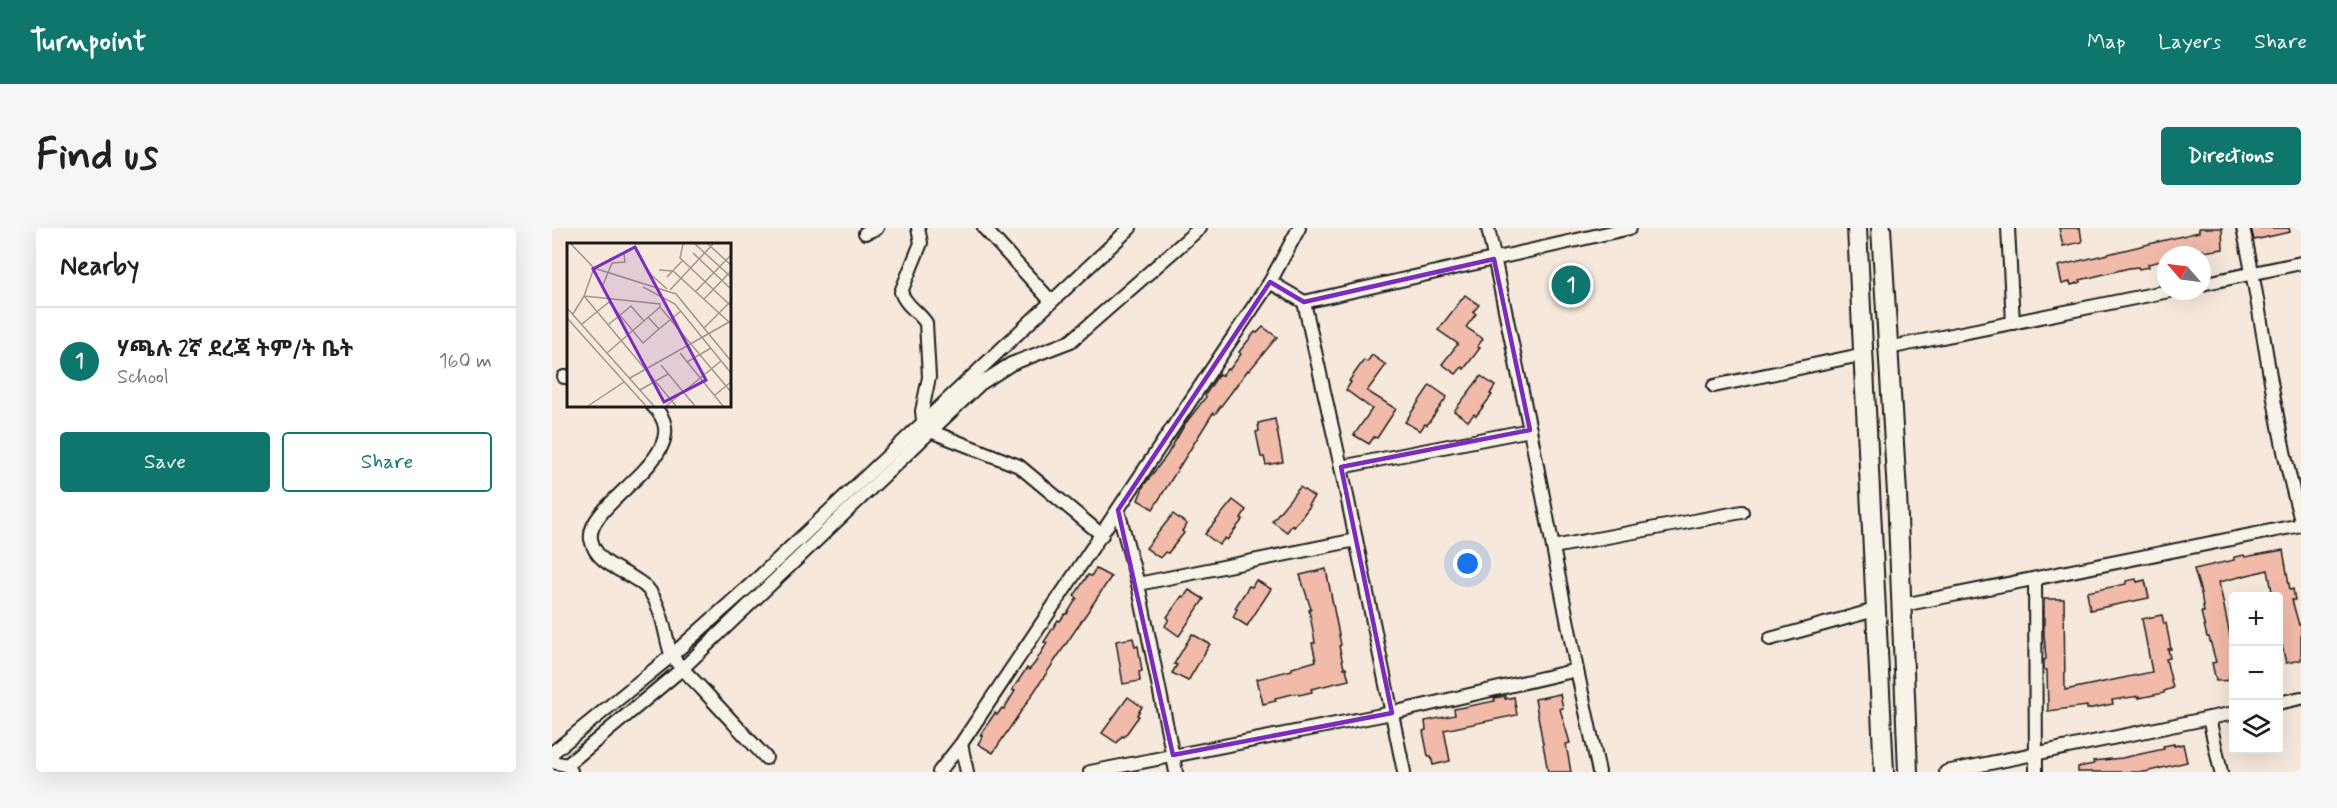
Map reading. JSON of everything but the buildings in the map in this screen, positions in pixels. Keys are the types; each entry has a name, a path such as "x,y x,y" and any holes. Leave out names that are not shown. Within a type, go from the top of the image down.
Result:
{"street":[{"path":"918,228 921,243 901,292 903,299 922,316 926,323 929,377 922,411 927,426 1019,466 1102,535"},
{"path":"984,228 1051,301"},
{"path":"552,762 569,769 683,669 1051,301 1130,228"},
{"path":"552,753 671,656 927,426 995,373 1011,364 1071,341 1200,228"},
{"path":"939,772 961,744 1270,282 1299,228"},
{"path":"1488,228 1599,772"},
{"path":"1270,282 1304,302 1630,228"},
{"path":"1857,228 1884,772"},
{"path":"1881,228 1903,605 1908,772"},
{"path":"2008,228 2013,323"},
{"path":"2243,228 2275,407 2301,520"},
{"path":"2211,282 2301,263"},
{"path":"1888,348 2157,293"},
{"path":"1304,302 1341,467 1404,772"},
{"path":"1714,386 1865,354"},
{"path":"653,406 658,410 663,422 665,435 660,449 651,464 592,527 591,537 594,550 603,560 646,587 653,596 671,656 766,758"},
{"path":"1341,467 1530,430"},
{"path":"1118,510 1138,585 1176,772"},
{"path":"1553,547 1742,512"},
{"path":"1903,605 2301,525"},
{"path":"1138,585 1356,540"},
{"path":"2035,579 2036,772"},
{"path":"1770,639 1875,610"},
{"path":"1090,772 1392,713 1578,670"},
{"path":"2283,702 2301,698"},
{"path":"1946,772 2229,714"},
{"path":"2209,718 2220,772"},
{"path":"961,744 967,772"}],"highlighted area":[{"path":"1494,259 1530,430 1341,467 1392,713 1173,755 1118,510 1270,282 1304,302"}],"place":[{"name":"ሃጫሉ 2ኛ ደረጃ ትም/ት ቤት","path":"1571,285"}]}
